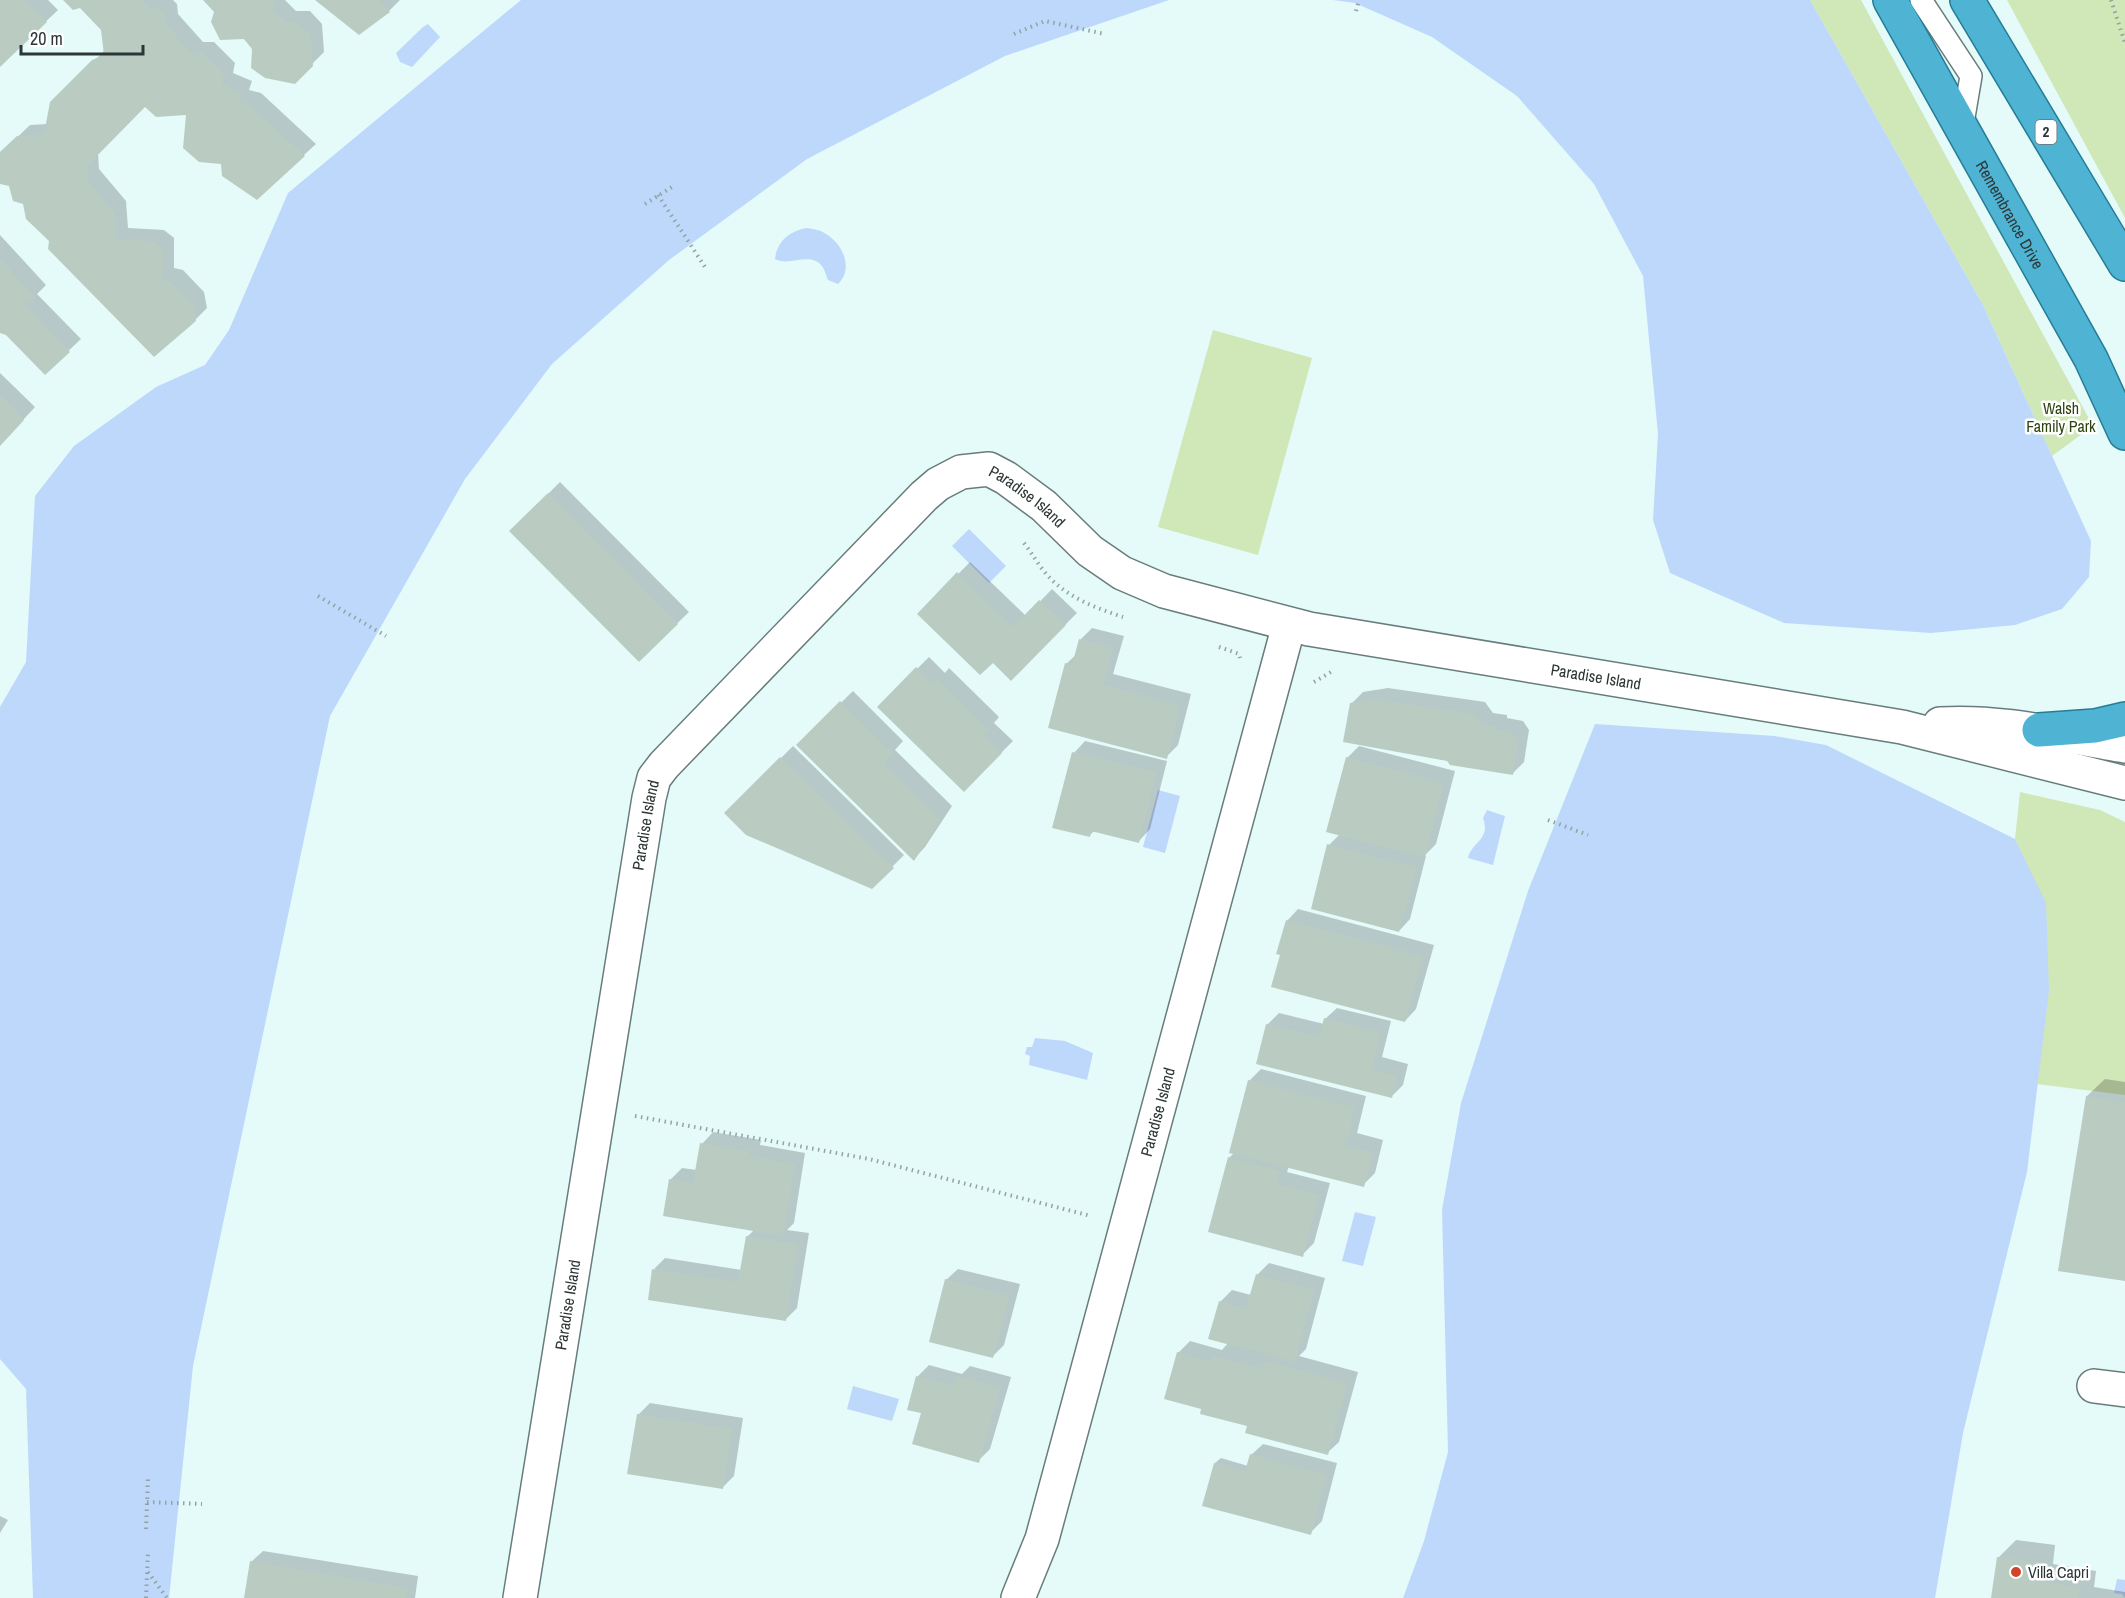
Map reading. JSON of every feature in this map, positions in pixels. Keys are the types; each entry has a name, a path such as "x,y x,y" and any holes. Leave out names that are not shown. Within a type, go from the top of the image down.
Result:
{"highway":[{"name":"Remembrance Drive","path":"1890,0 2091,359 2125,433"},
{"name":"2","path":"1967,0 2125,264"},
{"path":"2039,730 2095,726 2125,719"}],"street":[{"name":"Paradise Island","path":"520,1598 654,778 924,496 938,484 961,472 989,469 1006,478 1044,506 1090,551 1122,573 1164,591 1289,625 1902,727 2125,783"},
{"name":"Paradise Island","path":"1018,1598 1042,1539 1289,625"},
{"name":"Paradise Island","path":"1902,727 1977,723 2039,730 2125,746"}],"lane":[{"path":"1922,0 1971,76 1962,129"}],"path":[{"path":"1356,11 1359,0"},
{"path":"2111,0 2125,43"},
{"path":"1014,34 1045,21 1105,34"},
{"path":"645,204 672,187"},
{"path":"658,195 707,270"},
{"path":"318,596 386,636"},
{"path":"1548,820 1588,835"},
{"path":"599,1108 869,1159 1128,1226"},
{"path":"146,1529 148,1477"},
{"path":"147,1502 202,1504"},
{"path":"146,1598 148,1553"},
{"path":"147,1570 167,1598"}],"green space":[{"name":"Walsh Family Park","path":"1810,0 1861,0 2093,426 2052,456 1983,305"},
{"path":"2007,0 2125,0 2125,218"},
{"path":"1213,330 1312,358 1258,555 1158,527"},
{"path":"2020,792 2100,810 2125,822 2125,1095 2037,1084 2047,930 2015,839"}],"water":[{"path":"521,0 1169,0 1005,56 807,159 669,260 552,364 465,479 330,716 193,1366 169,1598 33,1598 26,1389 0,1359 0,707 26,662 35,496 74,446 156,387 205,365 229,330 288,193"},
{"path":"1333,0 1810,0 1983,305 2091,541 2089,577 2062,609 2015,625 1931,633 1784,623 1670,573 1653,520 1658,434 1643,276 1594,184 1517,96 1432,37 1355,3"},
{"path":"428,24 440,37 412,67 400,62 396,53"},
{"path":"807,228 817,230 832,238 841,250 846,264 843,278 838,284 828,280 823,268 812,260 781,261 775,259 778,247 785,238"},
{"path":"969,529 1006,566 989,583 952,546"},
{"path":"1595,724 1775,736 1826,745 2015,839 2046,903 2049,991 2027,1172 1963,1433 1935,1598 1403,1598 1424,1541 1448,1452 1442,1210 1461,1103 1528,891"},
{"path":"1158,790 1180,796 1165,853 1143,847"},
{"path":"1487,810 1505,816 1493,865 1468,858 1485,831 1483,818"},
{"path":"1035,1038 1065,1041 1093,1053 1087,1080 1029,1065 1030,1056 1025,1054 1027,1047 1032,1047"},
{"path":"1355,1212 1376,1217 1363,1266 1342,1261"},
{"path":"853,1386 899,1399 892,1421 847,1409"},
{"path":"2117,1579 2125,1580 2125,1598 2122,1594 2114,1593"}],"building":[{"path":"0,0 25,0 47,22 0,67"},
{"path":"63,0 142,0 150,9 159,8 166,16 167,26 191,53 202,53 224,75 222,84 241,93 238,101 249,104 305,156 257,200 222,176 221,164 199,162 183,148 186,115 156,117 145,107 87,166 88,181 115,213 117,239 152,241 163,249 163,280 171,282 193,304 196,321 154,357 48,249 49,241 26,219 23,204 13,201 9,186 0,184 0,152 17,136 44,134 50,102 92,60 104,55 101,30 80,8 73,10"},
{"path":"203,0 275,0 273,10 285,22 298,22 311,36 313,66 295,84 265,78 251,68 252,49 244,39 220,40 211,22 214,12"},
{"path":"315,0 380,0 390,12 359,35"},
{"path":"0,259 36,298 24,304 70,352 45,375 6,335 0,333"},
{"path":"0,395 24,420 0,446"},
{"path":"548,493 678,624 639,662 509,531"},
{"path":"957,572 1013,627 1039,600 1066,625 1011,681 993,663 980,675 917,614"},
{"path":"1079,639 1113,648 1103,685 1180,705 1167,759 1048,728 1065,663 1072,665"},
{"path":"916,667 933,683 937,679 989,730 984,735 1002,753 964,792 877,707"},
{"path":"1376,699 1474,714 1481,724 1496,726 1496,730 1512,732 1518,742 1513,775 1450,765 1447,761 1343,742 1350,703"},
{"path":"840,701 893,753 884,763 941,819 914,861 796,745"},
{"path":"1072,752 1157,772 1139,843 1091,831 1090,837 1052,828"},
{"path":"780,757 894,868 872,889 746,835 724,813"},
{"path":"1346,757 1444,783 1425,858 1326,832"},
{"path":"1327,844 1416,868 1399,932 1311,909"},
{"path":"1286,920 1423,956 1405,1022 1271,987 1280,955 1276,954"},
{"path":"1324,1018 1380,1033 1372,1069 1398,1076 1392,1098 1256,1064 1266,1024 1319,1037"},
{"path":"1248,1080 1355,1107 1346,1145 1373,1152 1364,1187 1229,1153"},
{"path":"2086,1096 2125,1102 2125,1281 2058,1271"},
{"path":"700,1143 750,1151 749,1156 795,1164 783,1236 663,1216 669,1179 693,1183"},
{"path":"1228,1157 1280,1171 1277,1184 1319,1195 1303,1257 1208,1232"},
{"path":"746,1236 798,1244 786,1321 648,1300 652,1269 738,1282"},
{"path":"1256,1274 1314,1290 1295,1362 1208,1339 1219,1301 1246,1308"},
{"path":"945,1279 1009,1296 993,1358 929,1342"},
{"path":"1177,1352 1212,1362 1214,1356 1262,1368 1264,1361 1347,1383 1328,1455 1245,1433 1247,1426 1200,1414 1201,1409 1164,1399"},
{"path":"916,1376 955,1386 957,1376 1000,1388 979,1463 912,1444 921,1413 907,1410"},
{"path":"637,1414 732,1429 723,1489 627,1474"},
{"path":"1250,1454 1326,1475 1311,1535 1202,1506 1214,1463 1245,1471"},
{"name":"Villa Capri","path":"1997,1557 2039,1562 2036,1581 2080,1588 2078,1598 1991,1598"},
{"path":"250,1561 408,1588 406,1598 244,1598"}],"place":[{"name":"Villa Capri","path":"2016,1572"}]}
